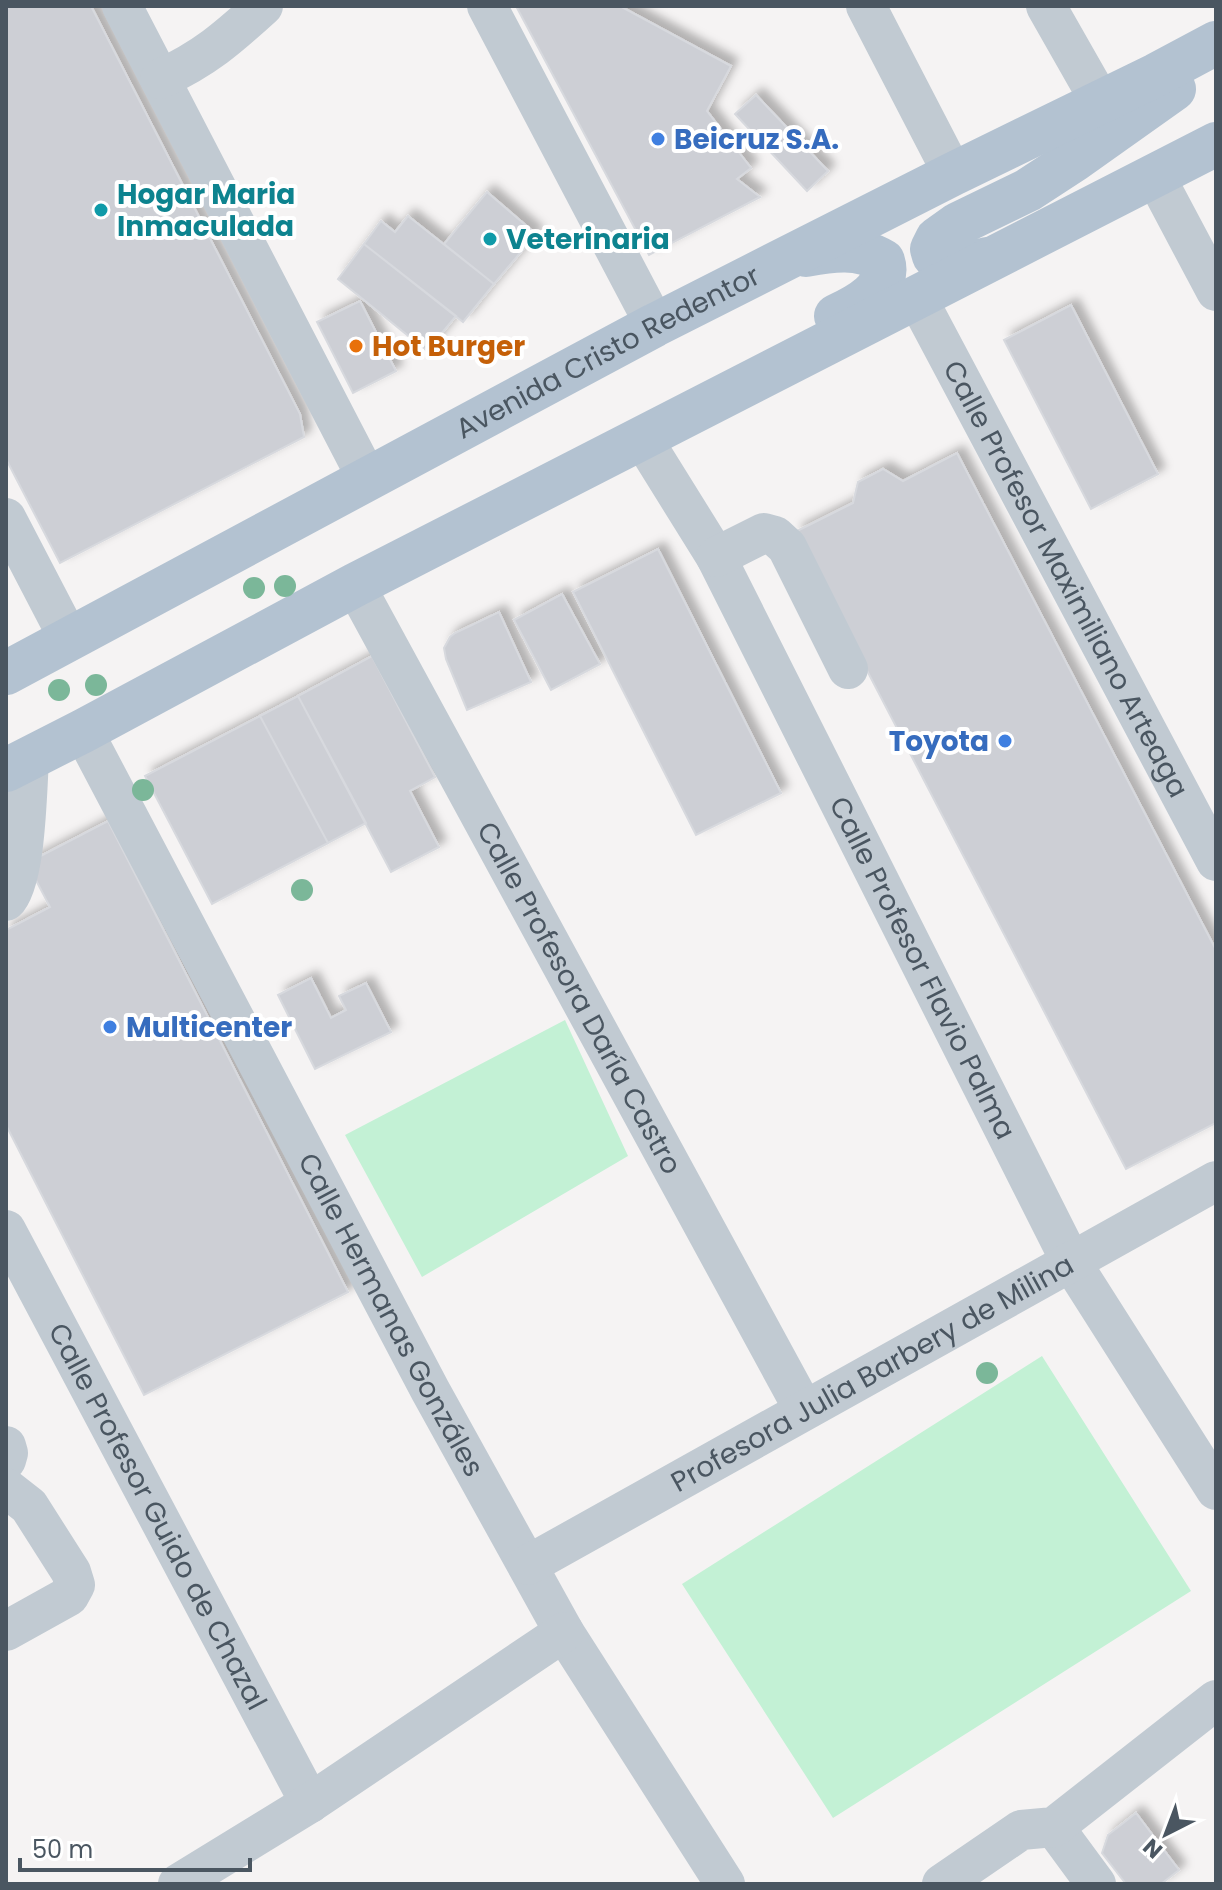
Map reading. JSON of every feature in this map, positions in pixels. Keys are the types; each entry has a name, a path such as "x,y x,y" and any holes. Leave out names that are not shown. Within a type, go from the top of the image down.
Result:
{"main road":[{"name":"Avenida Cristo Redentor","path":"6,673 655,325 1216,43"},
{"path":"1014,248 962,269 945,267 934,256 932,249 937,239 958,224 1028,190 1162,99 1216,43"},
{"path":"17,765 355,585 1216,144"},
{"path":"599,460 633,432 710,383 853,308 876,290 885,278 883,261 862,251 832,251 786,259"}],"street":[{"path":"122,6 368,480"},
{"path":"160,79 204,56 263,6"},
{"path":"487,6 655,325"},
{"path":"866,6 953,174"},
{"path":"1046,6 1100,101"},
{"path":"1155,176 1216,291"},
{"name":"Calle Profesor Maximiliano Arteaga","path":"917,298 1216,861"},
{"name":"Calle Profesor Flavio Palma","path":"642,438 716,557 1071,1262 1216,1490"},
{"path":"6,518 69,639"},
{"path":"716,557 764,533 775,536 787,547 848,669"},
{"name":"Calle Profesora Daría Castro","path":"355,585 804,1410"},
{"name":"Calle Hermanas Gonzáles","path":"83,731 430,1390 564,1632 725,1884"},
{"path":"6,901 18,874 22,848 17,765"},
{"name":"Profesora Julia Barbery de Milina","path":"528,1565 1216,1181"},
{"name":"Calle Profesor Guido de Chazal","path":"6,1230 310,1803"},
{"path":"6,1446 6,1460"},
{"path":"6,1488 29,1506 71,1572 75,1585 69,1596 6,1631"},
{"path":"178,1884 310,1803 564,1632"},
{"path":"942,1884 1021,1830 1054,1827 1216,1700"},
{"path":"1054,1827 1096,1884"}],"green space":[{"path":"565,1020 628,1156 422,1277 345,1135"},
{"path":"1042,1356 1191,1591 833,1818 682,1584"}],"building":[{"name":"Hogar Maria Inmaculada","path":"6,6 91,6 300,414 304,437 60,563 6,459"},
{"name":"Beicruz S.A.","path":"516,6 620,6 731,66 707,111 751,168 737,179 760,197 649,255"},
{"path":"756,95 828,171 807,191 735,114"},
{"name":"Veterinaria","path":"487,192 536,234 494,284 444,244"},
{"path":"408,216 494,284 463,322 364,244 381,221 395,232"},
{"path":"364,244 456,316 427,351 338,279"},
{"name":"Hot Burger","path":"360,301 396,371 353,393 317,322"},
{"path":"1071,305 1158,474 1091,509 1004,340"},
{"name":"Toyota","path":"957,453 1216,950 1216,1123 1126,1169 795,532 853,503 858,482 883,469 903,481"},
{"path":"658,549 781,793 696,835 573,592"},
{"path":"562,594 600,664 551,690 514,620"},
{"path":"499,612 531,682 467,710 444,648 455,633"},
{"path":"372,656 435,777 410,791 439,847 391,872 298,696"},
{"path":"298,696 366,823 328,843 260,716"},
{"path":"260,716 328,843 212,904 145,776"},
{"name":"Multicenter","path":"108,821 348,1292 144,1395 6,1125 6,930 50,907 27,863"},
{"path":"311,978 331,1018 346,1010 339,996 366,983 391,1032 315,1069 278,995"},
{"path":"1136,1813 1179,1870 1161,1884 1126,1884 1102,1853 1108,1835"}],"place":[{"name":"Beicruz S.A.","path":"658,139"},
{"name":"Hogar Maria Inmaculada","path":"101,210"},
{"name":"Veterinaria","path":"490,239"},
{"name":"Hot Burger","path":"356,346"},
{"name":"Toyota","path":"1005,741"},
{"name":"Multicenter","path":"110,1027"}]}
